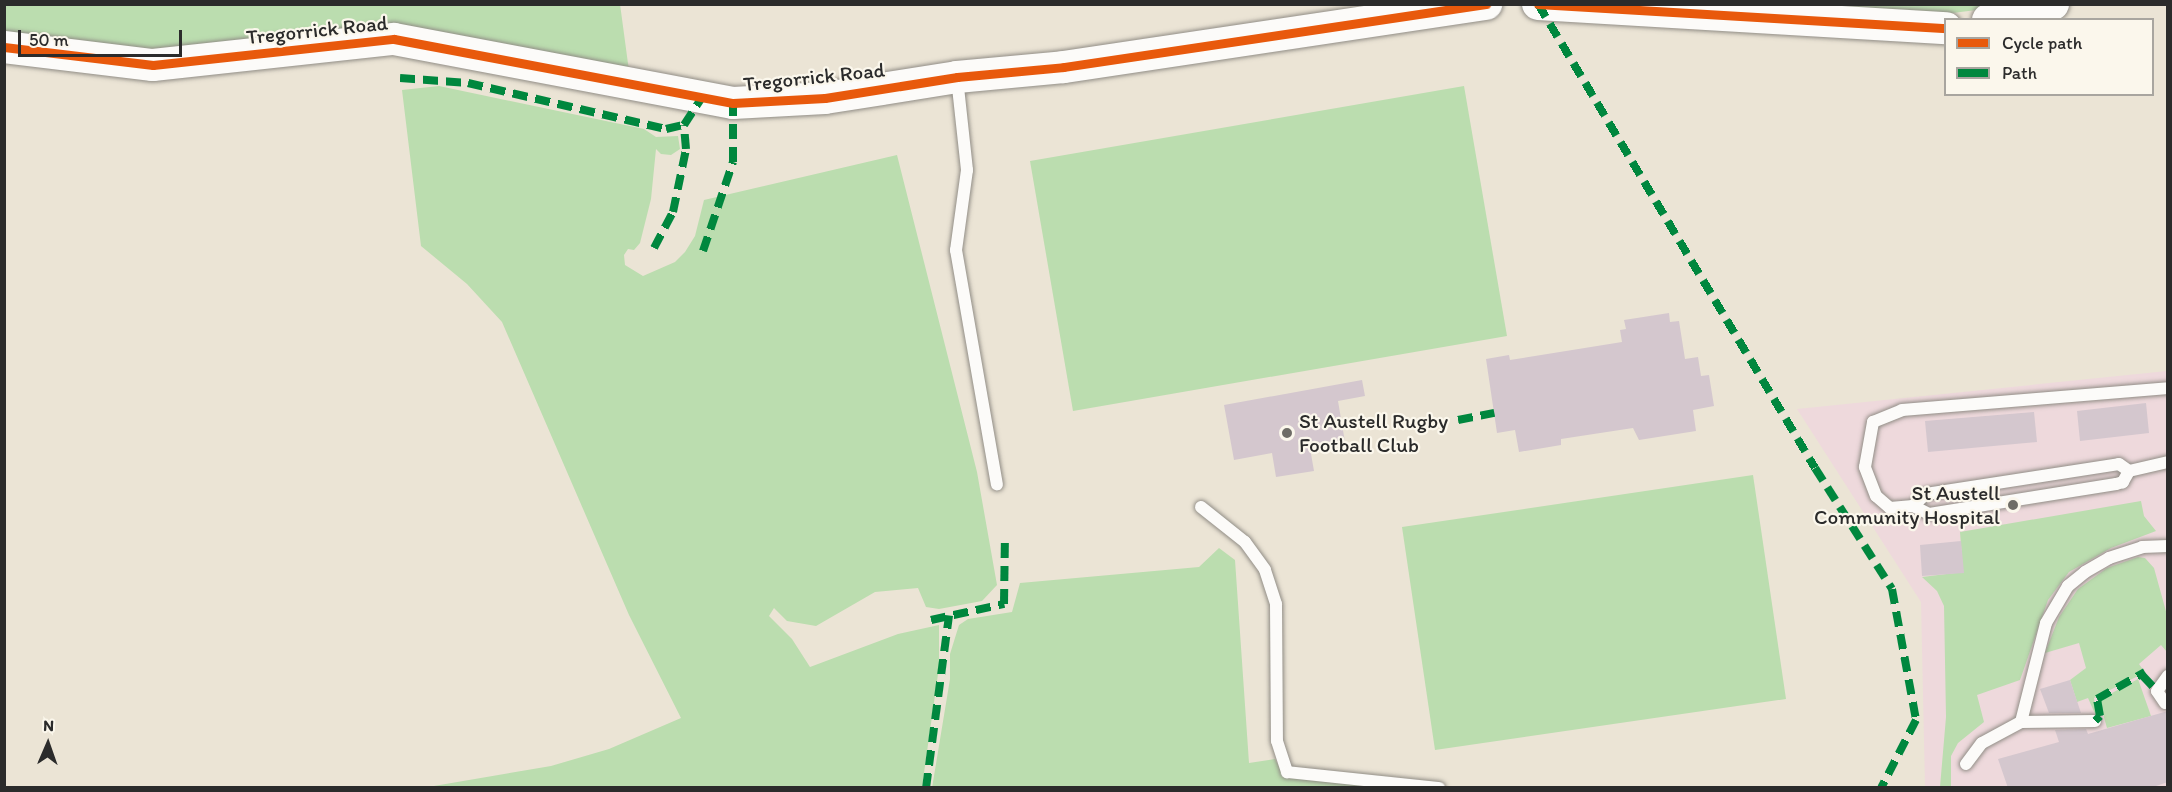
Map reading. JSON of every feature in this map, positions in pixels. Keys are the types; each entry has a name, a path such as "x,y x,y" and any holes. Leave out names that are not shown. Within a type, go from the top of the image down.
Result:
{"street":[{"name":"Tregorrick Road","path":"4,47 153,65 394,39 733,103 825,98 957,77 1064,67 1486,4"},
{"path":"1538,4 1944,28"},
{"path":"1996,18 2053,4"}],"lane":[{"path":"957,77 966,170 956,250 997,484"},
{"path":"2129,471 2123,482 2116,484 1929,514 1913,506 1890,508 1876,495 1864,467 1873,422 1902,410 2168,388"},
{"path":"1913,506 1921,497 1938,492 2119,464 2129,471 2168,462"},
{"path":"1201,507 1245,542 1265,570 1276,604 1277,741 1287,772 1439,788"},
{"path":"2021,722 2046,623 2068,586 2109,558 2142,547 2168,546"},
{"path":"2165,703 2157,691 2168,676"},
{"path":"1966,764 1982,743 2021,722 2095,721"}],"shaded area":[{"name":"St Austell Community Hospital","path":"2167,371 2167,787 1925,787 1921,602 1797,409"}],"green space":[{"path":"620,4 629,71 512,46 157,52 5,41 5,5"},
{"path":"1771,4 2015,5 1945,14"},
{"path":"439,86 644,129 656,137 678,136 680,149 671,155 661,154 656,149 651,199 640,243 634,250 628,249 624,255 625,265 643,276 675,262 685,252 695,236 704,200 897,155 977,472 997,585 982,601 939,609 926,607 918,588 875,592 816,626 787,621 774,608 769,616 792,639 810,667 898,634 939,625 939,667 922,787 428,787 551,766 609,749 681,718 629,615 502,322 467,284 421,246 402,90"},
{"path":"1464,86 1507,336 1073,411 1030,161"},
{"path":"1753,475 1786,699 1435,750 1402,527"},
{"path":"2141,501 2144,516 2156,531 2111,548 2069,572 2048,600 2020,680 1977,695 1984,722 1958,743 1951,756 1951,787 1940,787 1946,717 1944,606 1937,591 1922,577 1963,572 1960,532"},
{"path":"1219,548 1235,560 1249,763 1275,759 1281,770 1382,788 932,788 950,679 950,654 959,625 968,619 1012,612 1020,583 1199,567"},
{"path":"2138,557 2145,558 2154,568 2167,615 2167,652 2161,645 2139,664 2144,671 2138,676 2094,698 2096,716 2088,698 2077,702 2070,680 2086,668 2079,643 2045,653 2059,617 2078,589 2107,568"},
{"path":"2138,679 2151,716 2107,728 2099,700"}],"building":[{"path":"1669,313 1670,322 1679,321 1685,359 1698,357 1701,376 1709,375 1714,406 1693,410 1696,431 1639,440 1633,428 1561,439 1561,445 1519,452 1515,430 1497,433 1486,359 1509,355 1510,360 1622,342 1620,330 1626,329 1624,320"},
{"name":"St Austell Rugby Football Club","path":"1362,380 1365,396 1338,401 1345,442 1310,448 1314,471 1276,477 1272,453 1234,460 1224,405"},
{"path":"2146,403 2149,433 2080,441 2077,411"},
{"path":"2034,412 2037,442 1928,452 1925,421"},
{"path":"1961,541 1964,573 1922,576 1920,545"},
{"path":"2070,680 2081,713 2049,713 2040,689"},
{"path":"2168,711 2168,782 2150,788 2008,788 1998,759 2059,742 2055,730 2086,729 2088,734"}],"marked path":[{"path":"1538,4 1815,468 1892,589 1916,720 1881,788"},
{"path":"400,78 468,83 666,129 684,125 702,97"},
{"path":"703,251 733,162 733,103"},
{"path":"654,248 673,212 686,149 684,125"},
{"path":"1458,420 1494,413"},
{"path":"931,620 1004,604 1005,535"},
{"path":"926,788 949,616"},
{"path":"2095,721 2100,716 2097,699 2145,672"},
{"path":"2142,675 2157,691"}],"cycle path":[{"path":"4,47 153,65 394,39 733,103 825,98 957,77 1064,67 1486,4"},
{"path":"1538,4 1944,28"}],"place":[{"name":"St Austell Rugby Football Club","path":"1287,433"},
{"name":"St Austell Community Hospital","path":"2013,505"}]}
